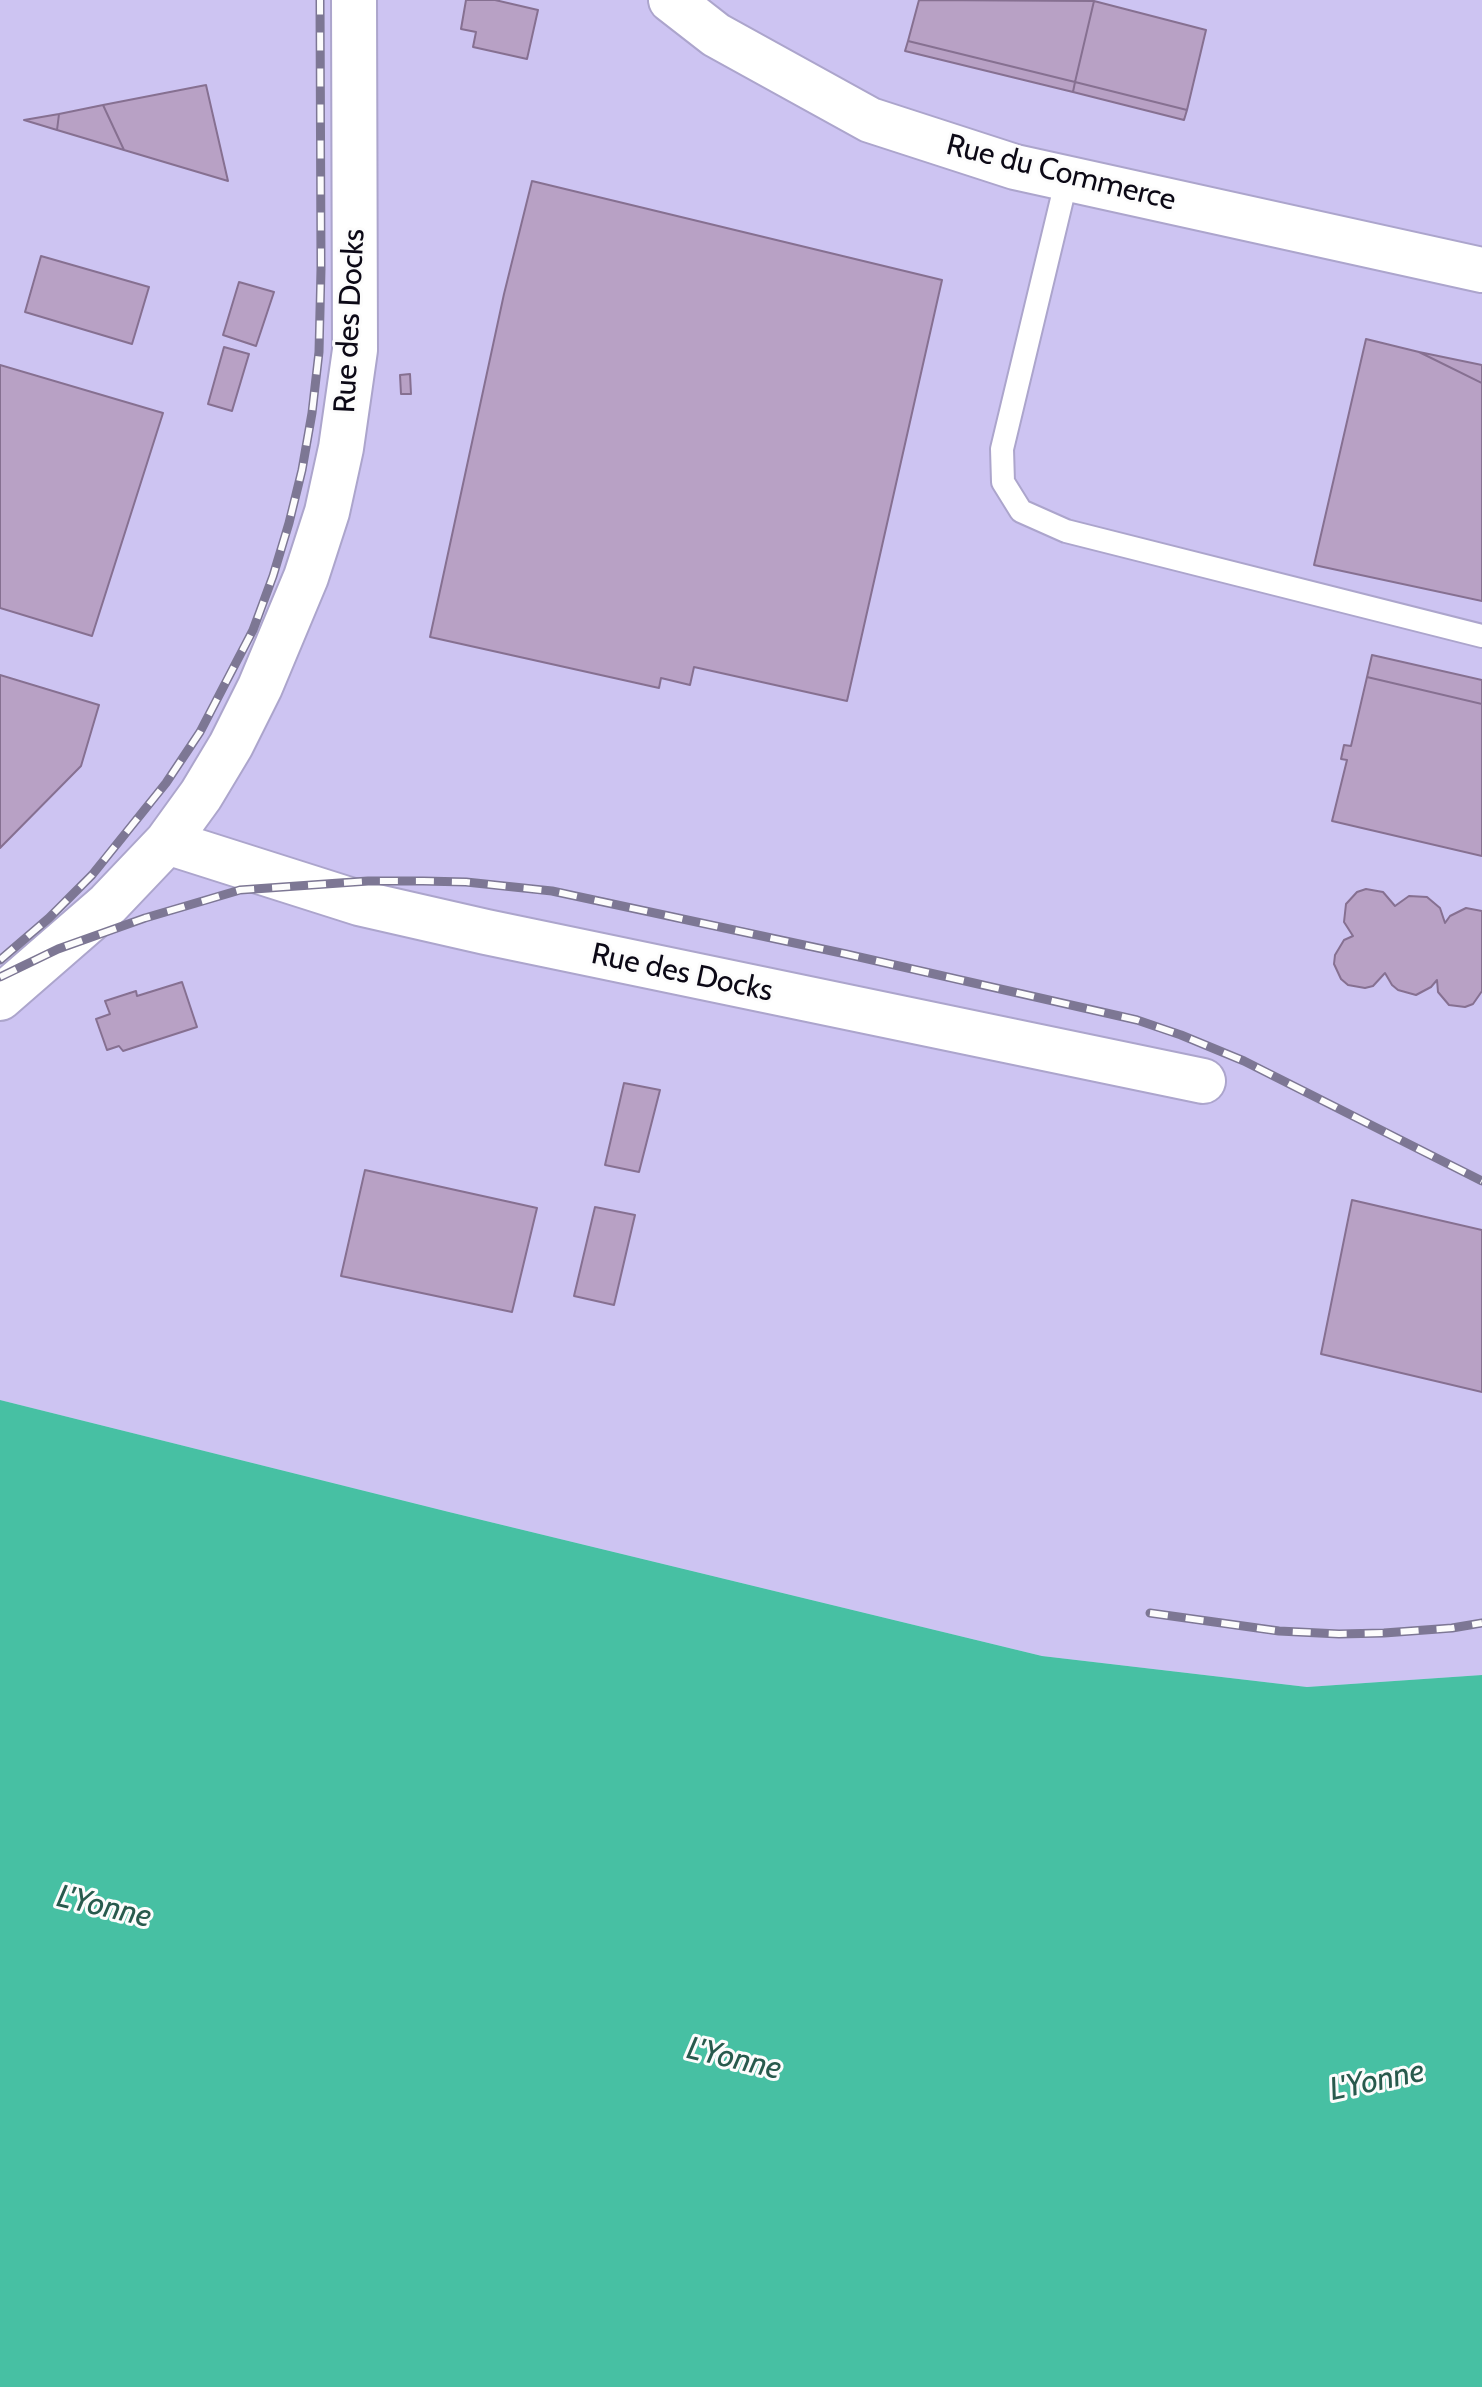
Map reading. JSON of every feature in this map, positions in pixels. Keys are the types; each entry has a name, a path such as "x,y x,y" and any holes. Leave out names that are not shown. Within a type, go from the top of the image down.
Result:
{"street":[{"name":"Rue des Docks","path":"0,998 108,904 167,842 201,795 231,745 260,687 306,577 336,474 355,350 354,0"},
{"name":"Rue du Commerce","path":"671,0 716,35 870,120 1015,167 1482,270"},
{"name":"Rue des Docks","path":"167,842 359,903 1203,1081"}],"lane":[{"path":"1067,178 1002,449 1003,482 1021,511 1066,531 1482,636"}],"shaded area":[{"path":"0,0 1482,0 1482,1675 1307,1687 1042,1656 0,1400"}],"water":[{"name":"L'Yonne","path":"0,1400 1042,1656 1307,1687 1482,1675 1482,2387 0,2387"}],"building":[{"path":"466,0 495,0 538,10 527,59 473,47 476,32 461,29"},
{"path":"919,0 1094,1 1075,82 908,41"},
{"path":"1094,1 1206,30 1187,110 1075,82"},
{"path":"908,41 1075,82 1073,92 905,51"},
{"path":"1075,82 1187,110 1184,120 1073,92"},
{"path":"206,85 228,181 124,150 103,105"},
{"path":"103,105 124,150 57,130 59,114"},
{"path":"59,114 57,130 24,120"},
{"path":"532,181 942,280 847,701 694,667 690,685 661,678 659,688 430,637 504,294"},
{"path":"41,256 149,287 132,344 25,312"},
{"path":"239,282 274,292 256,346 223,335"},
{"path":"1366,339 1419,352 1482,383 1482,601 1314,565"},
{"path":"224,347 249,354 232,411 208,404"},
{"path":"1419,352 1482,365 1482,383"},
{"path":"0,365 163,413 92,636 0,608"},
{"path":"410,374 411,394 401,394 400,375"},
{"path":"1372,655 1482,680 1482,704 1367,677"},
{"path":"0,675 99,705 81,766 0,848"},
{"path":"1367,677 1482,704 1482,856 1332,821 1347,760 1341,759 1344,745 1351,746"},
{"path":"1366,889 1383,892 1395,906 1409,896 1427,897 1440,908 1445,923 1450,916 1466,908 1482,911 1482,991 1473,1004 1465,1007 1449,1005 1438,992 1437,980 1416,995 1398,990 1385,973 1373,986 1365,988 1348,985 1341,979 1334,964 1335,955 1344,940 1353,936 1344,922 1346,904 1357,892"},
{"path":"182,982 197,1027 123,1051 119,1046 107,1050 96,1019 110,1014 105,1001 136,991 137,996"},
{"path":"624,1083 660,1090 639,1172 605,1165"},
{"path":"365,1170 537,1208 512,1312 341,1276"},
{"path":"1352,1200 1482,1230 1482,1392 1321,1354"},
{"path":"595,1207 635,1215 614,1305 574,1296"}],"railway":[{"path":"0,960 49,918 92,875 166,783 200,732 253,630 273,576 302,470 319,352 320,0"},
{"path":"0,977 58,949 145,918 240,890 368,881 423,881 552,891 1137,1020 1244,1061 1482,1181"},
{"path":"1150,1613 1279,1631 1339,1634 1452,1628 1482,1623"}]}
